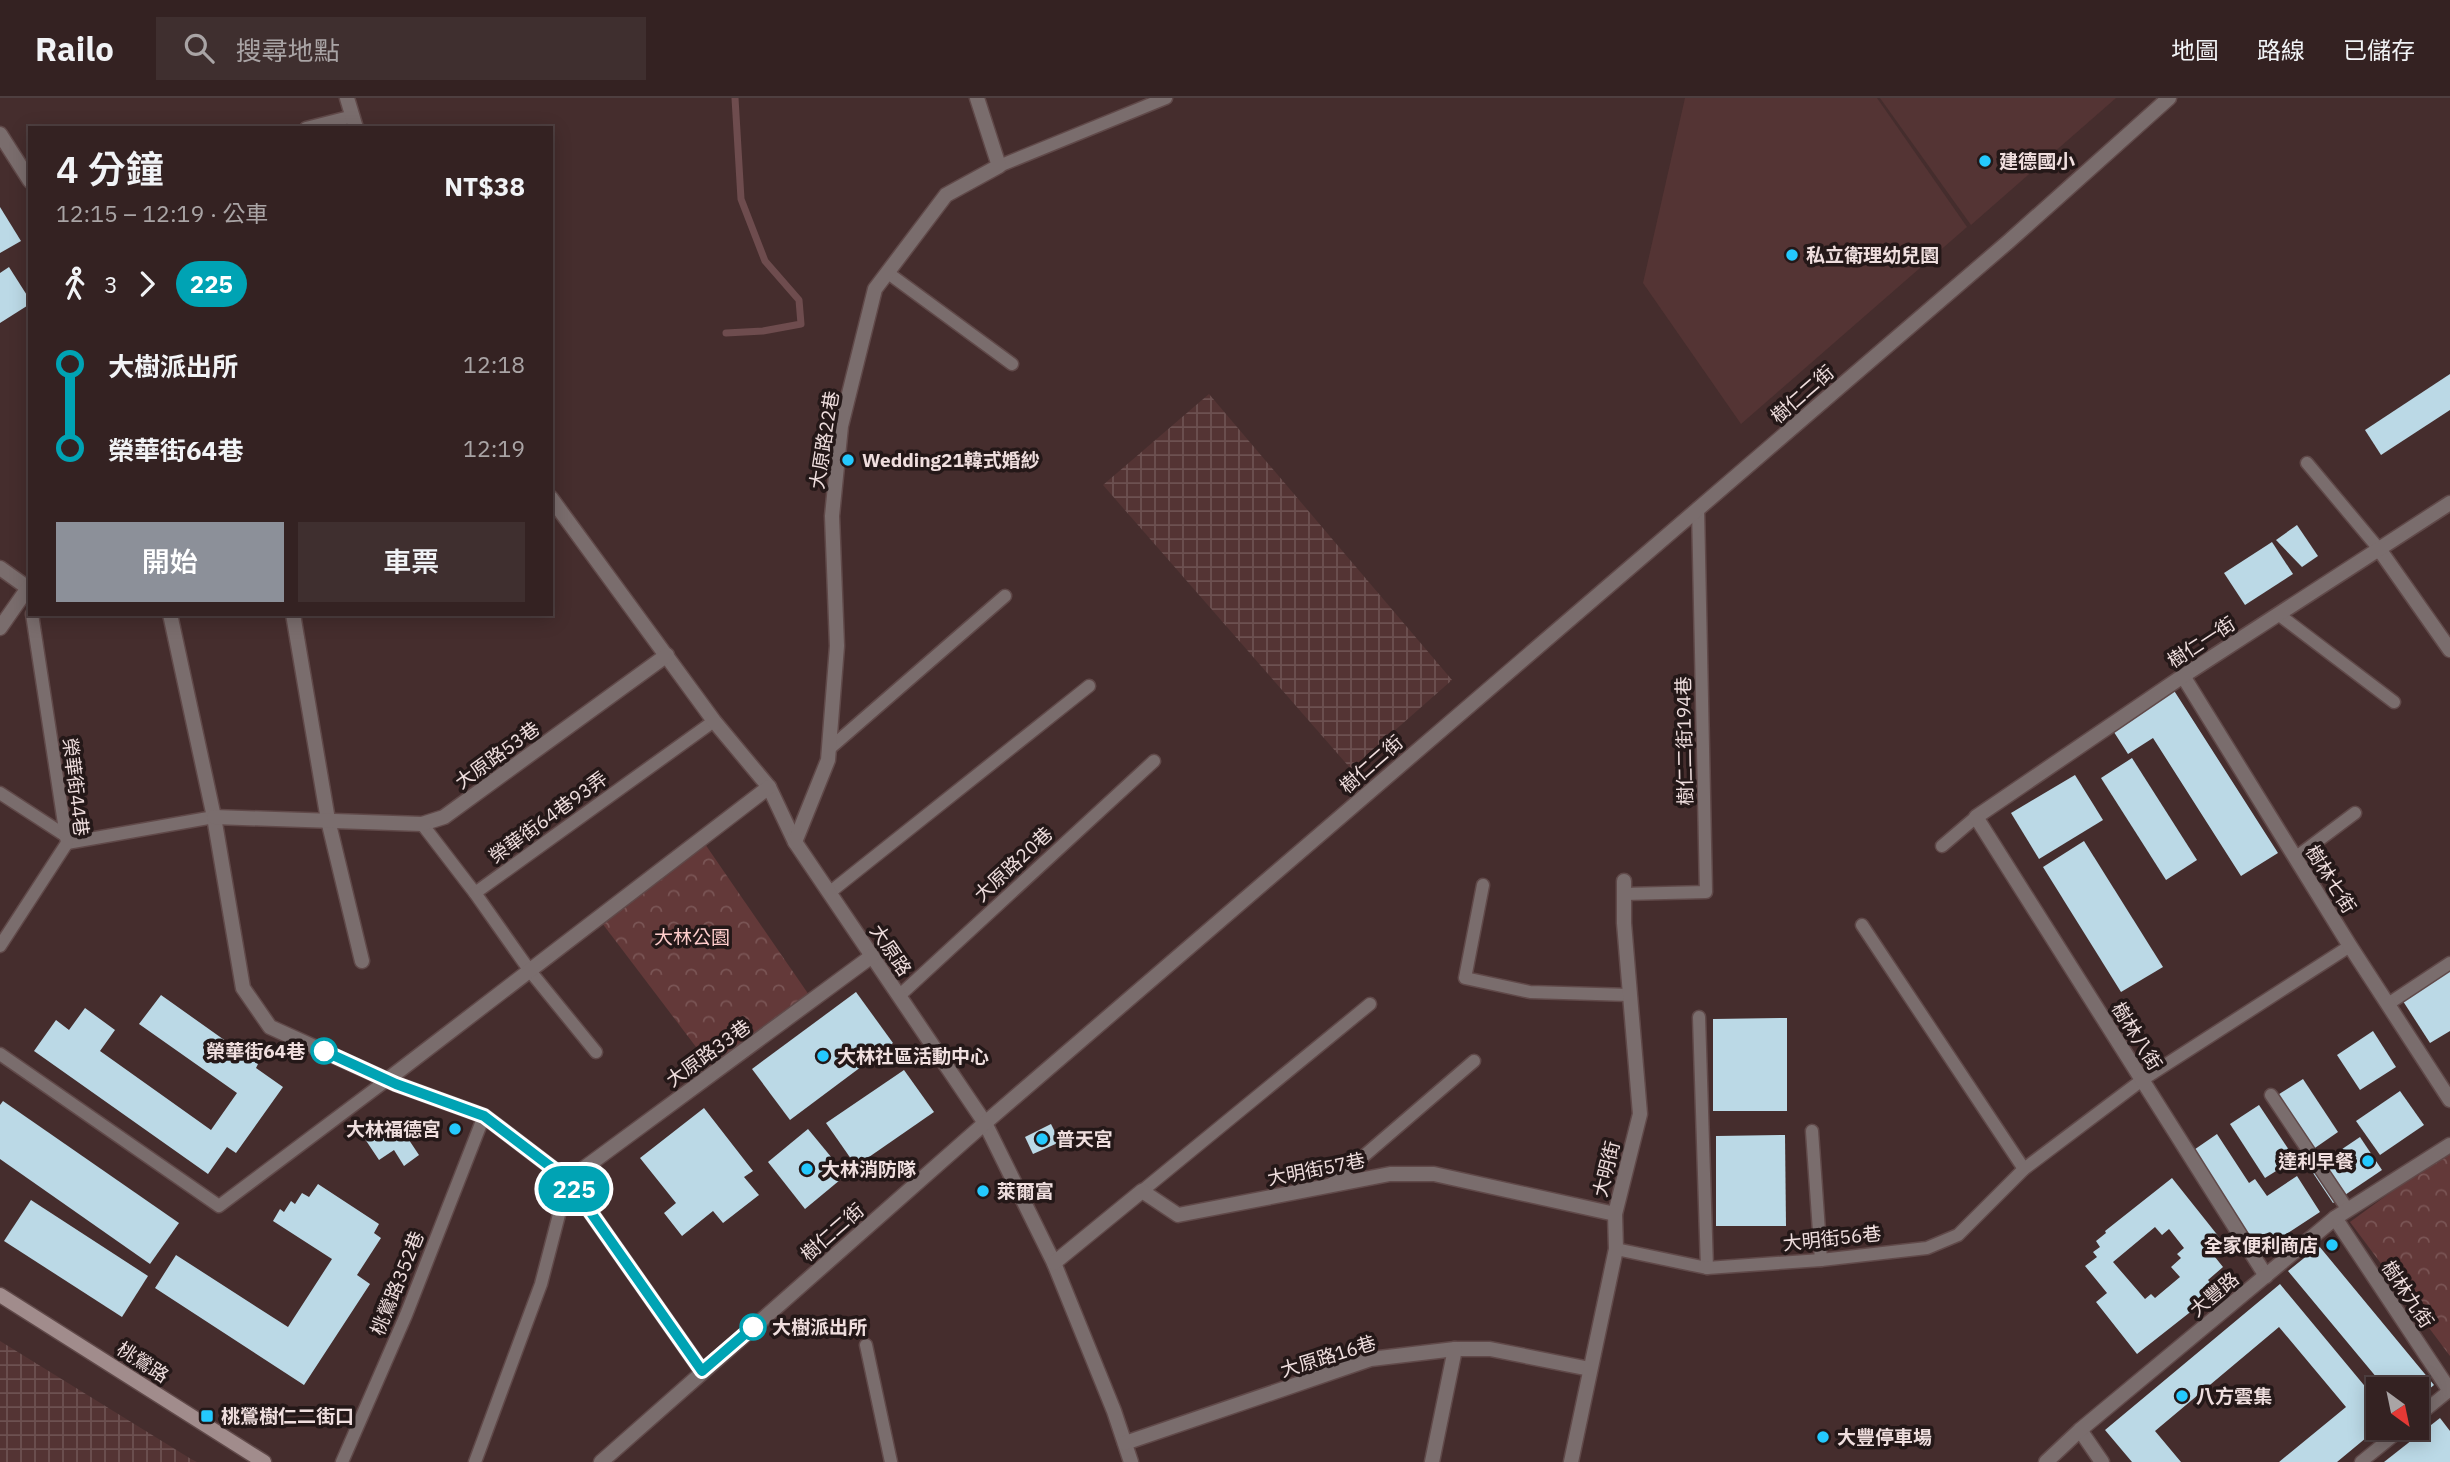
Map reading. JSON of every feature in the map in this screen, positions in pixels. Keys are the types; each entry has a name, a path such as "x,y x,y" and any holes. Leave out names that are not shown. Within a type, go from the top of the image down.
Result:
{"main road":[{"name":"桃鶯路","path":"0,1295 264,1462"}],"street":[{"path":"347,98 355,122"},
{"path":"977,98 999,166"},
{"name":"樹仁二街","path":"601,1462 985,1123 2008,242 2169,98"},
{"path":"0,134 28,178"},
{"name":"大原路22巷","path":"795,842 828,760 836,646 832,516 841,426 875,289 946,195 999,166"},
{"name":"大原路","path":"553,501 714,721 769,788 795,842 985,1123 1054,1263 1114,1411 1131,1462"},
{"name":"樹仁一街","path":"1976,817 2183,676 2450,503"},
{"path":"2378,549 2450,649"},
{"path":"0,568 28,590"},
{"path":"0,628 28,592"},
{"path":"170,616 214,817 243,988 270,1027 387,1080 484,1116 568,1180 702,1371"},
{"path":"293,616 328,820 362,961"},
{"name":"大原路53巷","path":"214,817 422,824 444,817 667,655"},
{"name":"樹林七街","path":"2183,676 2350,946 2450,1100"},
{"path":"387,1080 769,788"},
{"name":"樹林八街","path":"1976,817 2266,1276"},
{"name":"大明街","path":"1571,1462 1616,1249 1615,1214 1640,1114 1624,923 1624,887"},
{"name":"大原路33巷","path":"568,1180 872,956"},
{"name":"大豐路","path":"2046,1462 2080,1430 2334,1217 2450,1145"},
{"name":"大明街57巷","path":"1142,1191 1178,1215 1390,1174 1434,1174 1615,1214"},
{"path":"1054,1263 1142,1191"},
{"name":"樹林九街","path":"2334,1217 2450,1391"},
{"path":"1432,1462 1455,1349"},
{"name":"大原路16巷","path":"1125,1443 1371,1359 1455,1349 1490,1349 1590,1369"},
{"path":"2080,1430 2102,1462"}],"lane":[{"path":"999,166 1167,98"},
{"path":"322,126 355,122"},
{"path":"888,273 1012,364"},
{"path":"2307,463 2378,549"},
{"name":"樹仁二街194巷","path":"1624,887 1706,892 1698,508"},
{"path":"829,749 1005,596"},
{"path":"2278,614 2394,702"},
{"name":"榮華街44巷","path":"0,946 66,840 32,616"},
{"path":"829,893 1088,686"},
{"name":"榮華街64巷93弄","path":"475,894 714,721"},
{"name":"大原路20巷","path":"899,996 1154,761"},
{"path":"0,793 66,840 214,817"},
{"path":"2295,858 2355,813"},
{"path":"1942,846 1976,817"},
{"path":"422,824 530,971 596,1052"},
{"path":"1483,886 1465,978 1530,992 1630,995"},
{"path":"1862,925 2024,1169"},
{"name":"大明街56巷","path":"1616,1249 1707,1268 1821,1260 1927,1248 1958,1235 2024,1169 2142,1080 2350,946"},
{"path":"2388,1004 2450,963"},
{"path":"1142,1191 1370,1004"},
{"path":"1699,1017 1707,1268"},
{"path":"0,1054 219,1206 387,1080"},
{"path":"1329,1185 1474,1061"},
{"path":"2271,1095 2348,1210"},
{"name":"桃鶯路352巷","path":"342,1462 406,1315 484,1116"},
{"path":"1812,1131 1821,1260"},
{"path":"475,1462 541,1284 568,1180"},
{"path":"866,1345 891,1462"},
{"path":"2429,1408 2450,1391"},
{"path":"2361,1462 2388,1440"}],"shaded area":[{"name":"私立衛理幼兒園","path":"1685,98 1877,98 1967,227 1741,424 1643,283"},
{"name":"建德國小","path":"1880,98 2116,98 1971,225"},
{"path":"1209,394 1452,680 1351,769 1103,485"},
{"path":"0,1341 191,1459 197,1462 0,1462"}],"green space":[{"name":"大林公園","path":"705,844 809,995 715,1072 602,923"},
{"path":"2450,1149 2450,1356 2350,1222"}],"building":[{"path":"0,207 21,241 0,253"},
{"path":"9,267 28,297 28,305 0,323 0,273"},
{"path":"2450,374 2450,410 2381,455 2365,430"},
{"path":"2297,525 2318,556 2302,567 2276,540"},
{"path":"2272,542 2293,574 2245,605 2224,573"},
{"path":"2173,689 2278,853 2241,876 2153,738 2128,754 2112,729"},
{"path":"2132,758 2197,860 2166,880 2101,778"},
{"path":"2075,775 2103,820 2039,859 2011,813"},
{"path":"2084,841 2163,967 2121,992 2043,867"},
{"path":"2450,965 2450,1031 2430,1043 2401,998"},
{"name":"大林社區活動中心","path":"856,992 893,1043 790,1120 752,1069"},
{"path":"161,995 258,1064 256,1068 283,1087 236,1153 227,1147 208,1174 34,1051 56,1020 69,1030 85,1008 115,1030 100,1051 211,1130 237,1093 139,1024"},
{"path":"1787,1018 1787,1111 1713,1111 1713,1019"},
{"path":"2373,1031 2396,1067 2360,1090 2337,1055"},
{"path":"904,1070 934,1112 856,1166 826,1123"},
{"path":"2303,1079 2338,1132 2312,1150 2276,1096"},
{"path":"2400,1091 2424,1125 2380,1155 2356,1121"},
{"path":"3,1101 179,1223 150,1264 0,1159 0,1105"},
{"path":"2259,1105 2295,1159 2265,1178 2230,1124"},
{"path":"704,1108 753,1171 744,1177 759,1195 723,1223 713,1211 682,1236 664,1213 676,1203 640,1158"},
{"path":"395,1119 419,1155 404,1166 394,1150 379,1160 365,1139"},
{"name":"普天宮","path":"1051,1124 1060,1142 1033,1154 1025,1137"},
{"name":"大林消防隊","path":"808,1129 846,1175 805,1209 768,1162"},
{"path":"2217,1134 2249,1183 2255,1179 2267,1196 2297,1176 2320,1212 2254,1255 2188,1154"},
{"path":"1785,1135 1786,1226 1716,1226 1716,1136"},
{"path":"2360,1137 2382,1170 2333,1203 2311,1170"},
{"path":"2172,1178 2223,1242 2211,1252 2223,1267 2208,1280 2217,1291 2137,1354 2096,1302 2107,1293 2085,1266 2097,1257 2093,1252 2100,1247 2096,1241","holes":["2155,1227 2162,1235 2169,1229 2184,1248 2177,1254 2181,1258 2171,1267 2180,1277 2155,1298 2151,1294 2145,1299 2113,1262"]},
{"path":"318,1184 379,1224 374,1233 381,1238 357,1275 370,1284 304,1385 155,1288 176,1255 288,1327 332,1259 273,1221 280,1209 284,1212 291,1201 295,1204 302,1193 309,1197"},
{"path":"31,1200 148,1276 122,1317 4,1241"},
{"path":"2319,1246 2427,1377 2376,1377 2288,1271"},
{"path":"2280,1284 2366,1388 2366,1438 2337,1462 2279,1462 2346,1407 2279,1327 2155,1431 2181,1462 2132,1462 2105,1430"},
{"path":"2440,1418 2450,1431 2450,1462 2384,1462 2412,1440 2429,1440 2429,1427"}],"waterway":[{"path":"726,333 763,331 801,324 799,300 765,261 741,199 735,98"}],"bus line":[{"name":"225","path":"324,1051 396,1084 484,1116 568,1180 702,1371 753,1327"}],"place":[{"name":"建德國小","path":"1985,161"},
{"name":"私立衛理幼兒園","path":"1792,255"},
{"name":"Wedding21韓式婚紗","path":"848,460"},
{"name":"榮華街64巷","path":"324,1051"},
{"name":"大林社區活動中心","path":"823,1056"},
{"name":"大林福德宮","path":"455,1129"},
{"name":"普天宮","path":"1042,1139"},
{"name":"達利早餐","path":"2368,1161"},
{"name":"大林消防隊","path":"807,1169"},
{"name":"萊爾富","path":"983,1191"},
{"name":"全家便利商店","path":"2332,1245"},
{"name":"大樹派出所","path":"753,1327"},
{"name":"八方雲集","path":"2182,1396"},
{"name":"桃鶯樹仁二街口","path":"207,1416"},
{"name":"大豐停車場","path":"1823,1437"}]}
